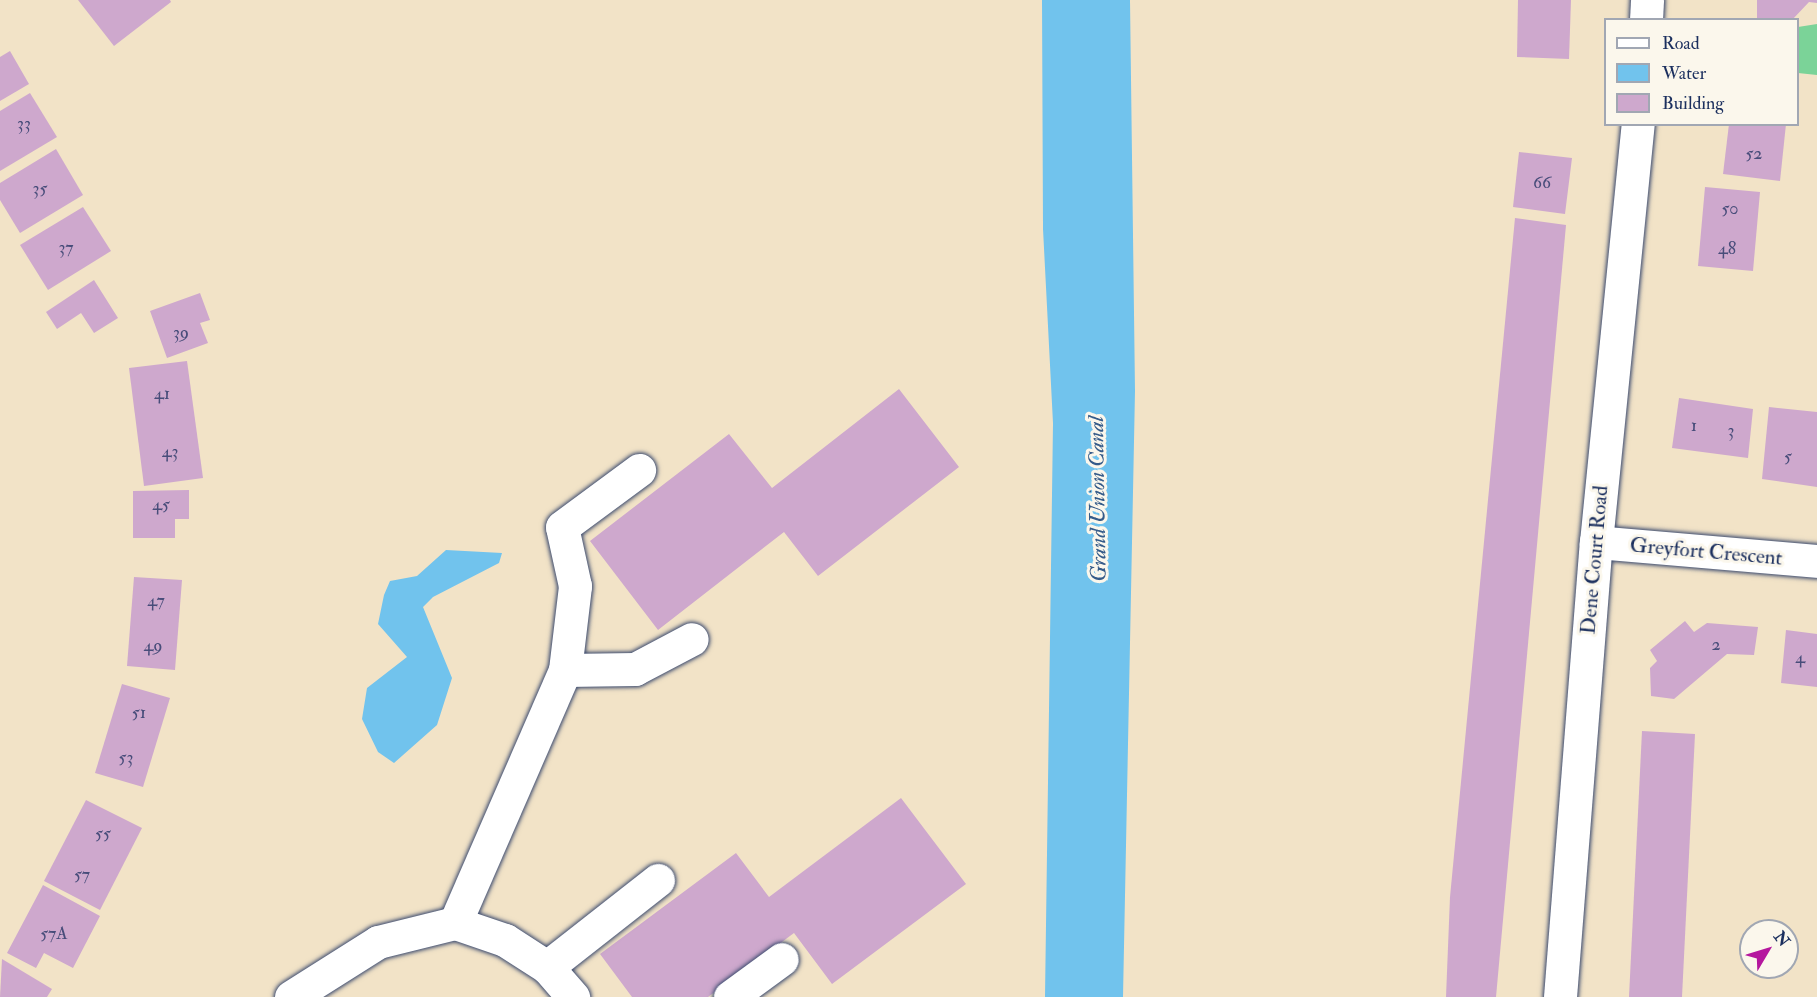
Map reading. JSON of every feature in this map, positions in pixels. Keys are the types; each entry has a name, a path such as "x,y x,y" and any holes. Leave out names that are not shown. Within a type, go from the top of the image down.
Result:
{"street":[{"path":"1646,18 1647,0"},
{"name":"Dene Court Road","path":"1560,997 1596,542 1638,126"},
{"path":"455,923 565,670 575,586 562,527 639,470"},
{"name":"Greyfort Crescent","path":"1596,542 1817,561"},
{"path":"565,670 635,669 692,639"},
{"path":"547,967 658,880"},
{"path":"291,997 378,942 455,923 505,940 547,967 573,997"},
{"path":"730,997 782,959"}],"green space":[{"path":"1817,24 1817,75 1799,73 1799,27"}],"water":[{"name":"Grand Union Canal","path":"1042,0 1130,0 1135,391 1123,997 1045,997 1053,423 1043,229"},
{"path":"446,550 502,553 499,563 433,597 423,607 452,678 437,725 394,763 378,752 362,719 367,688 407,657 378,624 384,595 390,581 417,576"}],"building":[{"path":"78,0 170,0 171,2 114,46"},
{"path":"1518,0 1571,0 1569,59 1517,57"},
{"path":"1757,0 1817,0 1817,3 1809,2 1794,18 1757,18"},
{"path":"10,51 29,84 0,101 0,57"},
{"path":"30,93 57,137 0,171 0,111"},
{"path":"1729,126 1786,126 1780,181 1723,174"},
{"path":"56,149 83,195 20,233 0,200 0,183"},
{"path":"1519,152 1572,158 1565,214 1513,207"},
{"path":"1705,187 1760,192 1753,271 1698,266"},
{"path":"83,207 111,251 48,290 20,245"},
{"path":"1515,218 1566,225 1496,997 1446,997 1450,897"},
{"path":"94,280 118,318 94,333 81,313 57,329 46,312"},
{"path":"200,293 210,320 200,323 208,343 167,358 150,311"},
{"path":"187,361 203,478 144,486 129,368"},
{"path":"899,389 959,467 818,576 784,532 658,630 590,541 729,434 772,488"},
{"path":"1679,398 1753,409 1748,458 1672,448"},
{"path":"1769,407 1817,412 1817,487 1762,479"},
{"path":"189,490 189,519 175,519 175,538 133,538 133,491"},
{"path":"134,577 182,580 175,670 127,666"},
{"path":"1685,621 1694,632 1707,623 1758,627 1754,655 1727,654 1674,699 1651,696 1650,668 1657,661 1650,650"},
{"path":"1786,630 1817,634 1817,687 1781,683"},
{"path":"122,684 170,698 143,787 95,773"},
{"path":"1642,731 1695,734 1682,997 1629,997"},
{"path":"901,798 966,884 832,984 794,933 708,997 632,997 600,954 736,853 769,897"},
{"path":"86,800 142,828 100,910 44,881"},
{"path":"43,885 100,916 73,968 44,953 36,968 7,953"},
{"path":"2,959 52,989 47,997 0,997"}]}
